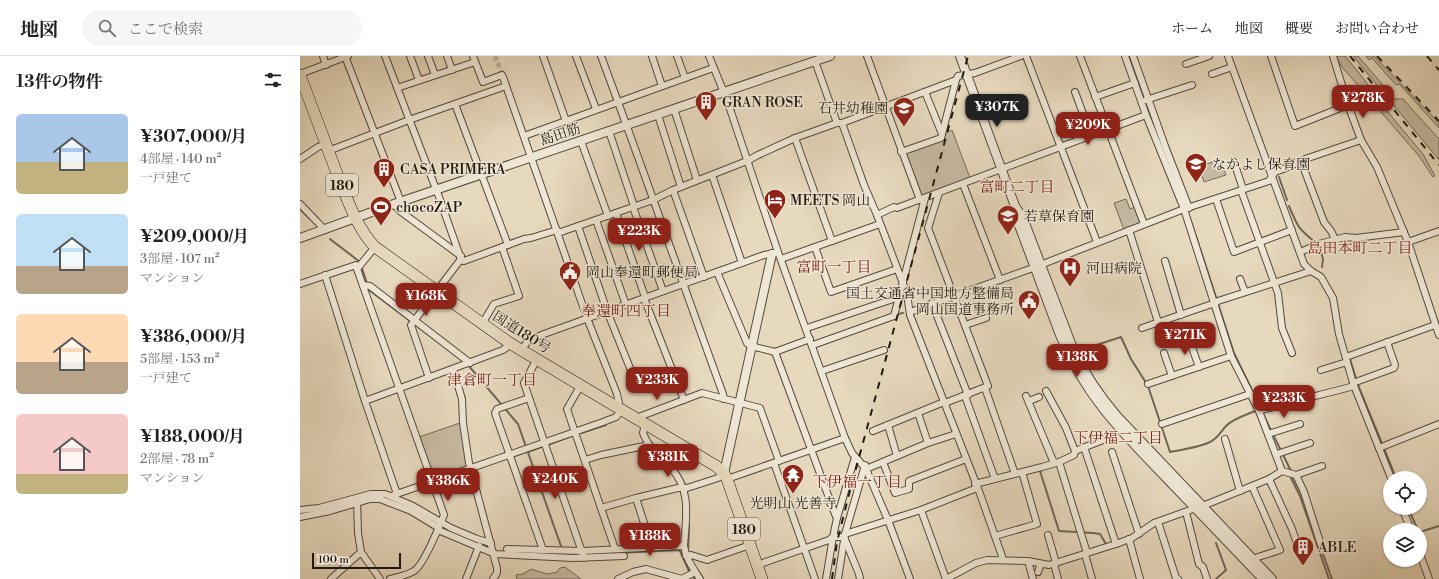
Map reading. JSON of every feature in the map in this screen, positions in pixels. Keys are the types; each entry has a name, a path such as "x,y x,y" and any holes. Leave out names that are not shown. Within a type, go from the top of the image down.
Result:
{"highway":[{"name":"国道180号","path":"300,74 304,97 327,147 356,218 362,231 375,247 516,347 716,466 725,476"},
{"name":"180","path":"725,476 762,579"}],"street":[{"path":"323,56 326,65"},
{"path":"300,74 346,56 400,211 464,261 505,246 578,226 634,207 653,200 672,190 747,161 795,138 956,80"},
{"path":"385,56 460,258"},
{"path":"410,56 419,80"},
{"path":"428,56 435,75"},
{"path":"447,56 452,70"},
{"path":"543,56 566,121"},
{"path":"576,56 596,109"},
{"path":"601,56 627,125 683,285 724,394 724,400"},
{"path":"652,56 662,86"},
{"path":"677,56 685,78"},
{"path":"709,56 724,92 775,253 781,259 812,342 845,438 855,456 866,467 910,579"},
{"name":"島田筋","path":"300,238 481,174 724,92 814,58 830,56"},
{"path":"717,272 746,343 751,346 775,352 894,316 922,199 901,152 867,56"},
{"path":"960,56 1015,206 1023,218 1037,266 1063,334 1074,351 1080,370 1090,386 1147,453 1252,562 1272,579"},
{"path":"901,152 941,138 958,76 967,75 1021,56"},
{"path":"1026,56 1098,242"},
{"path":"1080,56 1144,224"},
{"path":"1125,56 1135,83 1145,100 1146,115 1186,209"},
{"path":"1133,56 1145,100 1186,209 1216,302 1231,356 1250,394 1260,410 1290,473 1304,492 1321,545"},
{"path":"1186,64 1209,56"},
{"path":"1228,56 1304,264 1311,271 1321,277 1333,298 1339,334 1346,360 1381,447 1389,471"},
{"path":"1270,56 1295,126 1348,105"},
{"path":"1333,56 1348,105 1361,140 1377,167 1408,242 1439,335"},
{"path":"814,58 877,215 908,298 910,312 1003,559"},
{"path":"394,495 612,419 616,417 621,409 617,394 587,318 503,76 483,82 474,59 452,70 397,88"},
{"path":"524,136 713,68"},
{"path":"1212,74 1232,68"},
{"path":"1096,97 1135,83"},
{"path":"1145,100 1192,85"},
{"path":"300,159 318,147 327,147 374,133 506,86"},
{"path":"925,92 942,134"},
{"path":"1075,92 1091,135"},
{"path":"454,104 481,174 505,246 519,296 494,304 482,324"},
{"path":"674,109 697,180"},
{"path":"658,115 681,187"},
{"path":"877,215 894,207 898,208 964,184 1146,115"},
{"path":"609,131 663,292"},
{"path":"795,138 832,241"},
{"path":"910,312 954,295 1000,280 1144,224 1269,181 1275,172 1301,161 1361,140"},
{"path":"581,141 608,216"},
{"path":"1301,161 1324,222 1331,230 1335,240"},
{"path":"1234,162 1259,242 1274,282 1280,304 1282,328 1292,353"},
{"path":"712,175 742,263"},
{"path":"964,184 1000,280"},
{"path":"672,190 704,277"},
{"path":"873,431 988,386 928,228 939,193"},
{"path":"1216,199 1234,252 1292,230"},
{"path":"300,204 325,230"},
{"path":"616,213 645,298 684,400"},
{"path":"596,220 626,305"},
{"path":"781,259 880,224"},
{"path":"578,226 607,311 638,388 640,389 674,376"},
{"path":"1129,230 1158,322"},
{"path":"1408,242 1439,231"},
{"path":"1300,252 1345,237 1356,238 1404,232"},
{"path":"360,266 375,247"},
{"path":"815,247 831,292 897,269"},
{"path":"365,401 503,350 516,347 587,318 764,255 775,253"},
{"path":"725,476 751,346 775,253"},
{"path":"413,322 460,258"},
{"path":"1165,261 1181,314"},
{"path":"300,284 356,265 360,266"},
{"path":"360,266 397,384 444,515 424,559 418,568 414,572 390,579"},
{"path":"1142,328 1274,282 1311,271"},
{"path":"325,275 394,495"},
{"path":"1240,279 1245,292"},
{"path":"366,285 468,364"},
{"path":"806,328 899,297"},
{"path":"932,303 967,395 995,479"},
{"path":"965,326 986,318"},
{"path":"413,322 429,378"},
{"path":"1321,370 1387,342 1437,326"},
{"path":"1189,339 1199,367"},
{"path":"1260,410 1304,398 1314,397 1394,368 1395,365 1387,342"},
{"path":"822,371 884,350"},
{"path":"775,352 834,514 838,518"},
{"path":"1164,353 1172,376"},
{"path":"1148,384 1231,356"},
{"path":"537,359 524,384 583,555"},
{"path":"453,369 462,399 463,423 470,468 497,568 497,572 493,579"},
{"path":"581,385 567,409 601,508 612,552"},
{"path":"985,388 1037,524 995,536"},
{"path":"1046,391 1066,428 1075,451"},
{"path":"700,579 692,574 685,553 687,505 683,488 675,472 649,445 643,433 640,421 702,393 724,400 760,408 815,579"},
{"path":"1162,424 1250,394"},
{"path":"1039,397 1028,398 1056,462 1080,533 1092,579"},
{"path":"529,398 497,409 495,413 545,553"},
{"path":"918,413 928,443"},
{"path":"1271,433 1300,424"},
{"path":"1381,447 1439,424"},
{"path":"888,425 898,456"},
{"path":"866,467 956,434"},
{"path":"601,508 636,498 687,488 777,462 845,438"},
{"path":"1225,439 1240,491"},
{"path":"757,565 829,540 833,536 844,536 921,510 995,479 1056,462 1074,455 1075,451 1103,440"},
{"path":"1280,453 1310,443"},
{"path":"585,460 601,455 649,445"},
{"path":"1084,447 1116,544"},
{"path":"1112,452 1139,534"},
{"path":"826,579 833,536 855,456"},
{"path":"883,462 895,493 909,489 909,481 966,459"},
{"path":"921,510 946,579 976,563 987,560 1028,560 1049,565 1130,539 1158,522 1269,479 1322,466"},
{"path":"838,579 844,536 866,467"},
{"path":"1269,479 1292,529 1300,552"},
{"path":"1252,486 1280,550 1258,557 1252,562"},
{"path":"300,517 330,511 378,493 394,495 413,506 439,526 451,528 477,539 492,548"},
{"path":"636,498 652,548"},
{"path":"300,510 320,508 357,500 385,500 411,511 479,546 492,548 518,556 562,550 583,555"},
{"path":"357,500 360,552 380,579"},
{"path":"1186,512 1199,564 1204,567 1207,579"},
{"path":"1158,522 1177,579"},
{"path":"1048,535 1058,579"},
{"path":"844,536 860,579"},
{"path":"1130,539 1140,579"},
{"path":"507,549 583,555 652,548 685,553 707,560 750,545"},
{"path":"466,579 479,546"},
{"path":"331,579 360,552"},
{"path":"612,552 624,556"},
{"path":"1028,560 1033,579"},
{"path":"1252,562 1263,579"},
{"path":"1038,572 1041,564"},
{"path":"1425,567 1429,579"},
{"path":"618,579 633,572 646,569 682,579 692,574"}],"shaded area":[{"path":"1336,56 1345,56 1382,105 1423,154 1435,176 1433,177 1419,156 1342,67"},
{"path":"1353,56 1358,56 1395,99 1403,99 1439,139 1439,160"},
{"path":"1366,56 1374,56 1439,123 1439,128 1399,84 1396,85 1372,58 1369,60"},
{"path":"952,130 970,178 920,196 905,155 907,152"},
{"path":"1220,159 1226,175 1204,182 1199,167"},
{"path":"1126,199 1130,209 1135,207 1141,224 1124,230 1114,203"},
{"path":"460,423 467,466 435,478 433,477 419,437"},
{"path":"565,567 581,579 517,579 516,575 523,574 531,569 547,574 557,572 560,568"}],"waterway":[{"path":"1279,177 1287,200"},
{"path":"1289,206 1300,228 1317,244"},
{"path":"300,209 309,218"},
{"path":"1189,216 1199,245"},
{"path":"330,239 360,262 369,290 454,354"},
{"path":"1319,246 1323,259 1322,267"},
{"path":"1200,248 1234,353 1251,388"},
{"path":"897,314 903,313"},
{"path":"1081,350 1121,337 1131,359 1148,386 1170,452 1195,447 1210,442 1227,425 1255,411"},
{"path":"1350,359 1358,385 1393,471"},
{"path":"468,365 518,424 562,549"},
{"path":"1264,416 1291,471"},
{"path":"581,433 606,425"},
{"path":"550,444 571,436"},
{"path":"528,452 541,447"},
{"path":"660,451 673,465 686,486"},
{"path":"1040,471 1059,531 1100,534 1106,544"},
{"path":"1292,475 1303,496"},
{"path":"1291,478 1300,496 1329,579"},
{"path":"383,497 392,501"},
{"path":"1411,515 1415,523"},
{"path":"688,553 689,525"},
{"path":"1427,530 1439,526"},
{"path":"441,527 490,548"},
{"path":"1216,543 1226,570 1216,579"},
{"path":"1320,546 1332,579"},
{"path":"596,554 678,550 680,551 689,571 695,579"},
{"path":"554,554 580,555"}],"tunnel":[{"path":"495,56 503,77"}],"railway":[{"path":"832,579 837,542 848,498 968,56"},
{"path":"1350,56 1439,165"},
{"path":"1377,56 1439,121"},
{"path":"1427,56 1439,70"}],"place":[{"name":"GRAN ROSE","path":"706,122"},
{"name":"石井幼稚園","path":"904,128"},
{"name":"なかよし保育園","path":"1196,184"},
{"name":"CASA PRIMERA","path":"384,188"},
{"name":"MEETS 岡山","path":"775,220"},
{"name":"chocoZAP","path":"381,226"},
{"name":"若草保育園","path":"1008,236"},
{"name":"河田病院","path":"1070,288"},
{"name":"岡山奉還町郵便局","path":"570,292"},
{"name":"国土交通省中国地方整備局 岡山国道事務所","path":"1029,320"},
{"name":"光明山 光善寺","path":"793,494"},
{"name":"ABLE","path":"1303,566"}],"district":[{"name":"富町二丁目","path":"1017,187"},
{"name":"島田本町二丁目","path":"1360,248"},
{"name":"富町一丁目","path":"834,267"},
{"name":"奉還町四丁目","path":"626,311"},
{"name":"津倉町一丁目","path":"492,380"},
{"name":"下伊福二丁目","path":"1118,438"},
{"name":"下伊福一丁目","path":"857,482"}]}
